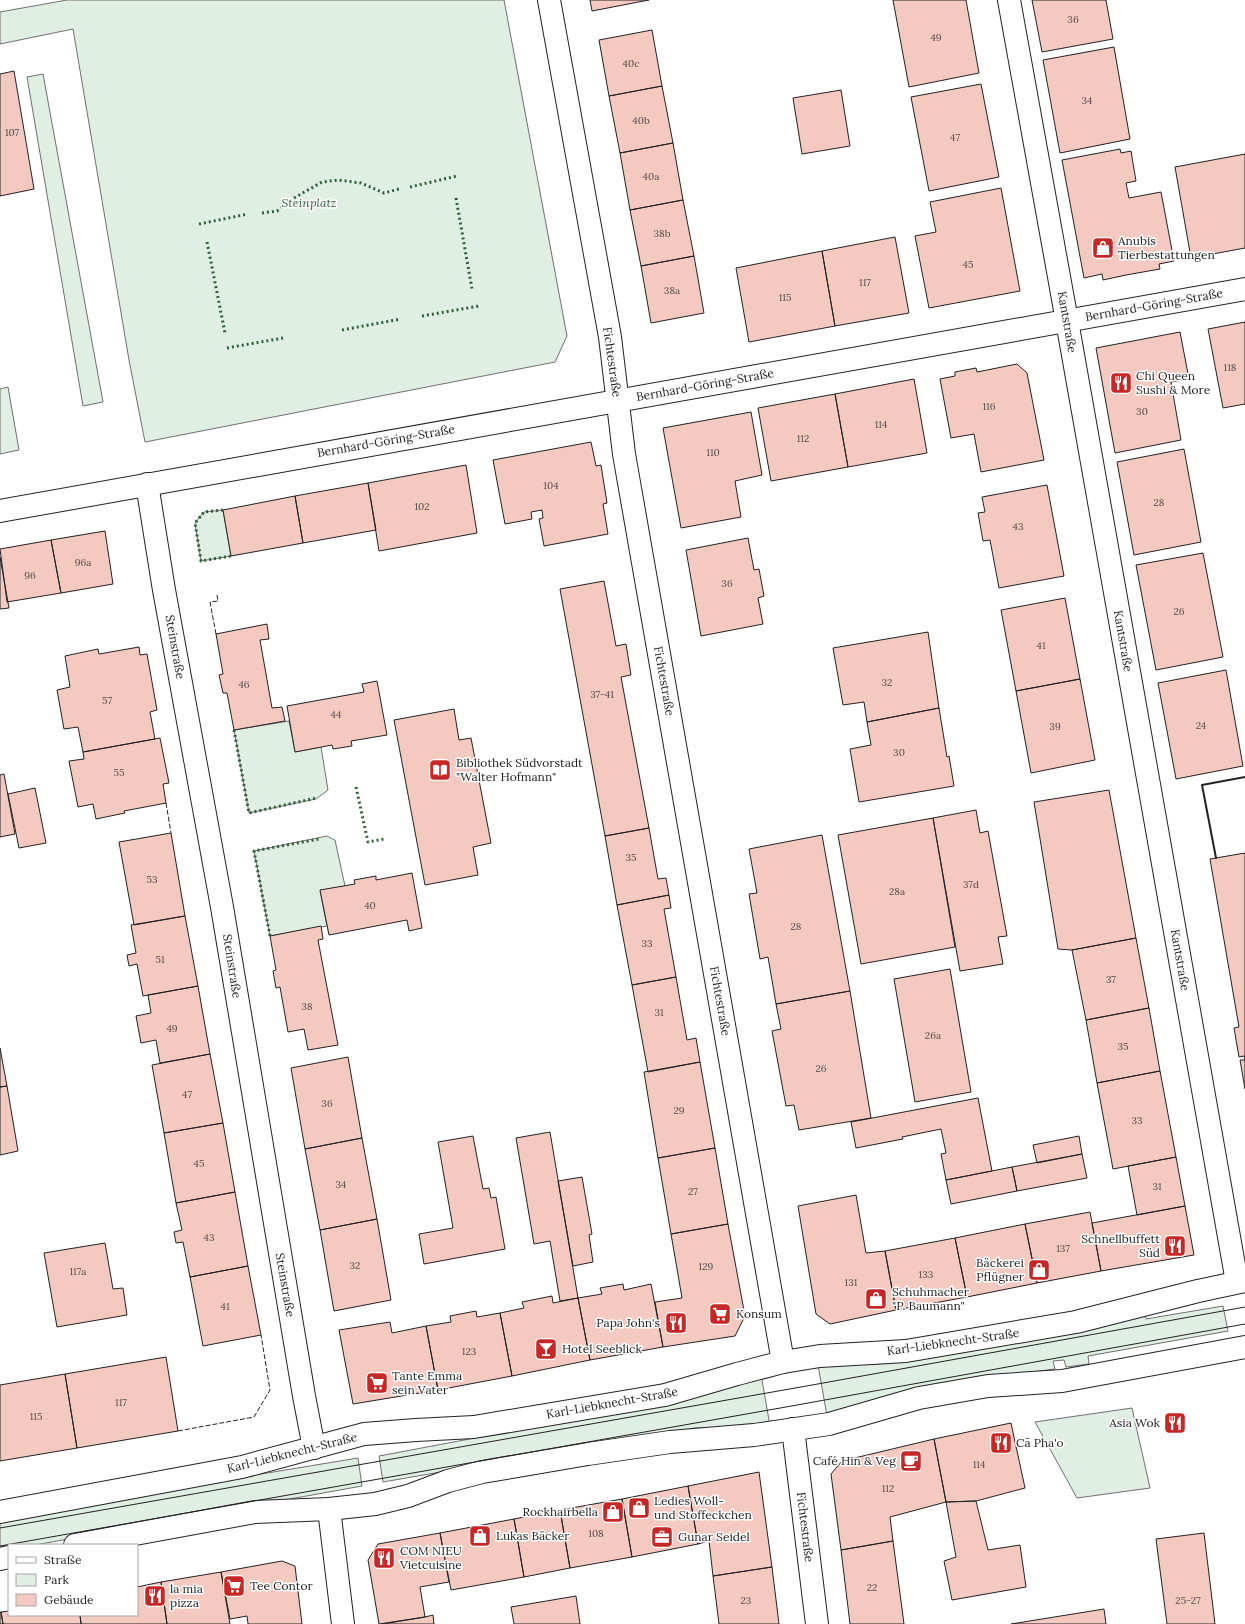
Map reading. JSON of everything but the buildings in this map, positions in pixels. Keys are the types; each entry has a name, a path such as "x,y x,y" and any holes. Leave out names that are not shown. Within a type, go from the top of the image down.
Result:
{"street":[{"name":"Fichtestraße","path":"549,0 610,336 627,469 783,1362"},
{"name":"Kantstraße","path":"1009,0 1241,1282"},
{"name":"Bernhard-Göring-Straße","path":"0,511 1245,289"},
{"name":"Steinstraße","path":"148,484 164,590 209,836 314,1448"},
{"name":"Karl-Liebknecht-Straße","path":"0,1512 242,1467 364,1434 474,1427 665,1395 783,1362 838,1354 906,1351 969,1341 1086,1320 1135,1306 1241,1282"},
{"path":"80,1544 255,1512 329,1509 375,1504 408,1496 448,1481 489,1471 662,1443 754,1435 793,1429 841,1421 891,1405 920,1398 988,1386 1062,1381 1245,1347"},
{"name":"Fichtestraße","path":"793,1429 818,1624"},
{"path":"329,1509 343,1624"}],"green space":[{"name":"Steinplatz","path":"67,0 504,0 567,336 555,362 145,442 129,360 73,29 0,44 0,12"},
{"path":"43,74 103,402 83,406 27,77"},
{"path":"8,387 19,450 0,454 0,389"},
{"path":"223,510 231,556 201,561 195,523 204,512"},
{"path":"289,721 295,752 321,747 328,790 316,799 249,813 234,730"},
{"path":"327,836 335,840 345,886 320,891 327,926 270,936 254,851"},
{"path":"1223,1306 1228,1331 1088,1356 1089,1364 1066,1367 1064,1360 1053,1361 1055,1369 1019,1374 827,1416 818,1365 830,1363 878,1364 914,1361 1145,1315 1146,1319"},
{"path":"761,1374 770,1426 695,1428 383,1482 379,1456 576,1419"},
{"path":"1132,1408 1150,1488 1077,1498 1035,1422"},
{"path":"358,1458 362,1486 41,1544 8,1544 8,1550 0,1551 0,1521 219,1481"}],"tram line":[{"path":"0,1528 1245,1307"},
{"path":"11,1544 1245,1324"},
{"path":"0,1546 8,1545"}],"hedge":[{"path":"410,187 457,176"},
{"path":"294,198 322,182 338,180 361,183 384,193 399,189"},
{"path":"456,198 472,289"},
{"path":"262,213 277,211 283,206"},
{"path":"199,224 248,214"},
{"path":"207,242 225,333"},
{"path":"422,316 479,306"},
{"path":"342,330 401,319"},
{"path":"227,348 283,338"},
{"path":"223,510 204,512 195,523 201,561 231,556"},
{"path":"234,730 249,813 316,798"},
{"path":"356,787 368,842 384,839"},
{"path":"270,936 254,851 319,839"}],"fence":[{"path":"216,634 210,602 218,601 217,595"},
{"path":"166,803 171,833"},
{"path":"178,1431 254,1417 270,1390 261,1335"}],"wall":[{"path":"1216,858 1202,785 1245,777"}],"place":[{"name":"Anubis Tierbestattungen","path":"1103,248"},
{"name":"Chi Queen Sushi & More","path":"1121,383"},
{"name":"Bibliothek Südvorstadt \"Walter Hofmann\"","path":"440,770"},
{"name":"Schnellbuffett Süd","path":"1175,1246"},
{"name":"Bäckerei Pflügner","path":"1039,1270"},
{"name":"Schuhmacher \"P. Baumann\"","path":"876,1299"},
{"name":"Konsum","path":"720,1314"},
{"name":"Papa John's","path":"676,1323"},
{"name":"Hotel Seeblick","path":"546,1349"},
{"name":"Tante Emma sein Vater","path":"377,1383"},
{"name":"Asia Wok","path":"1175,1423"},
{"name":"Cā Pha'o","path":"1001,1443"},
{"name":"Café Hin & Veg","path":"911,1461"},
{"name":"Ledies Woll- und Stoffeckchen","path":"639,1508"},
{"name":"Rockhairbella","path":"613,1512"},
{"name":"Lukas Bäcker","path":"480,1536"},
{"name":"Gunar Seidel","path":"662,1537"},
{"name":"COM NIEU Vietcuisine","path":"384,1558"},
{"name":"Tee Contor","path":"234,1586"},
{"name":"la mia pizza","path":"155,1596"}]}
